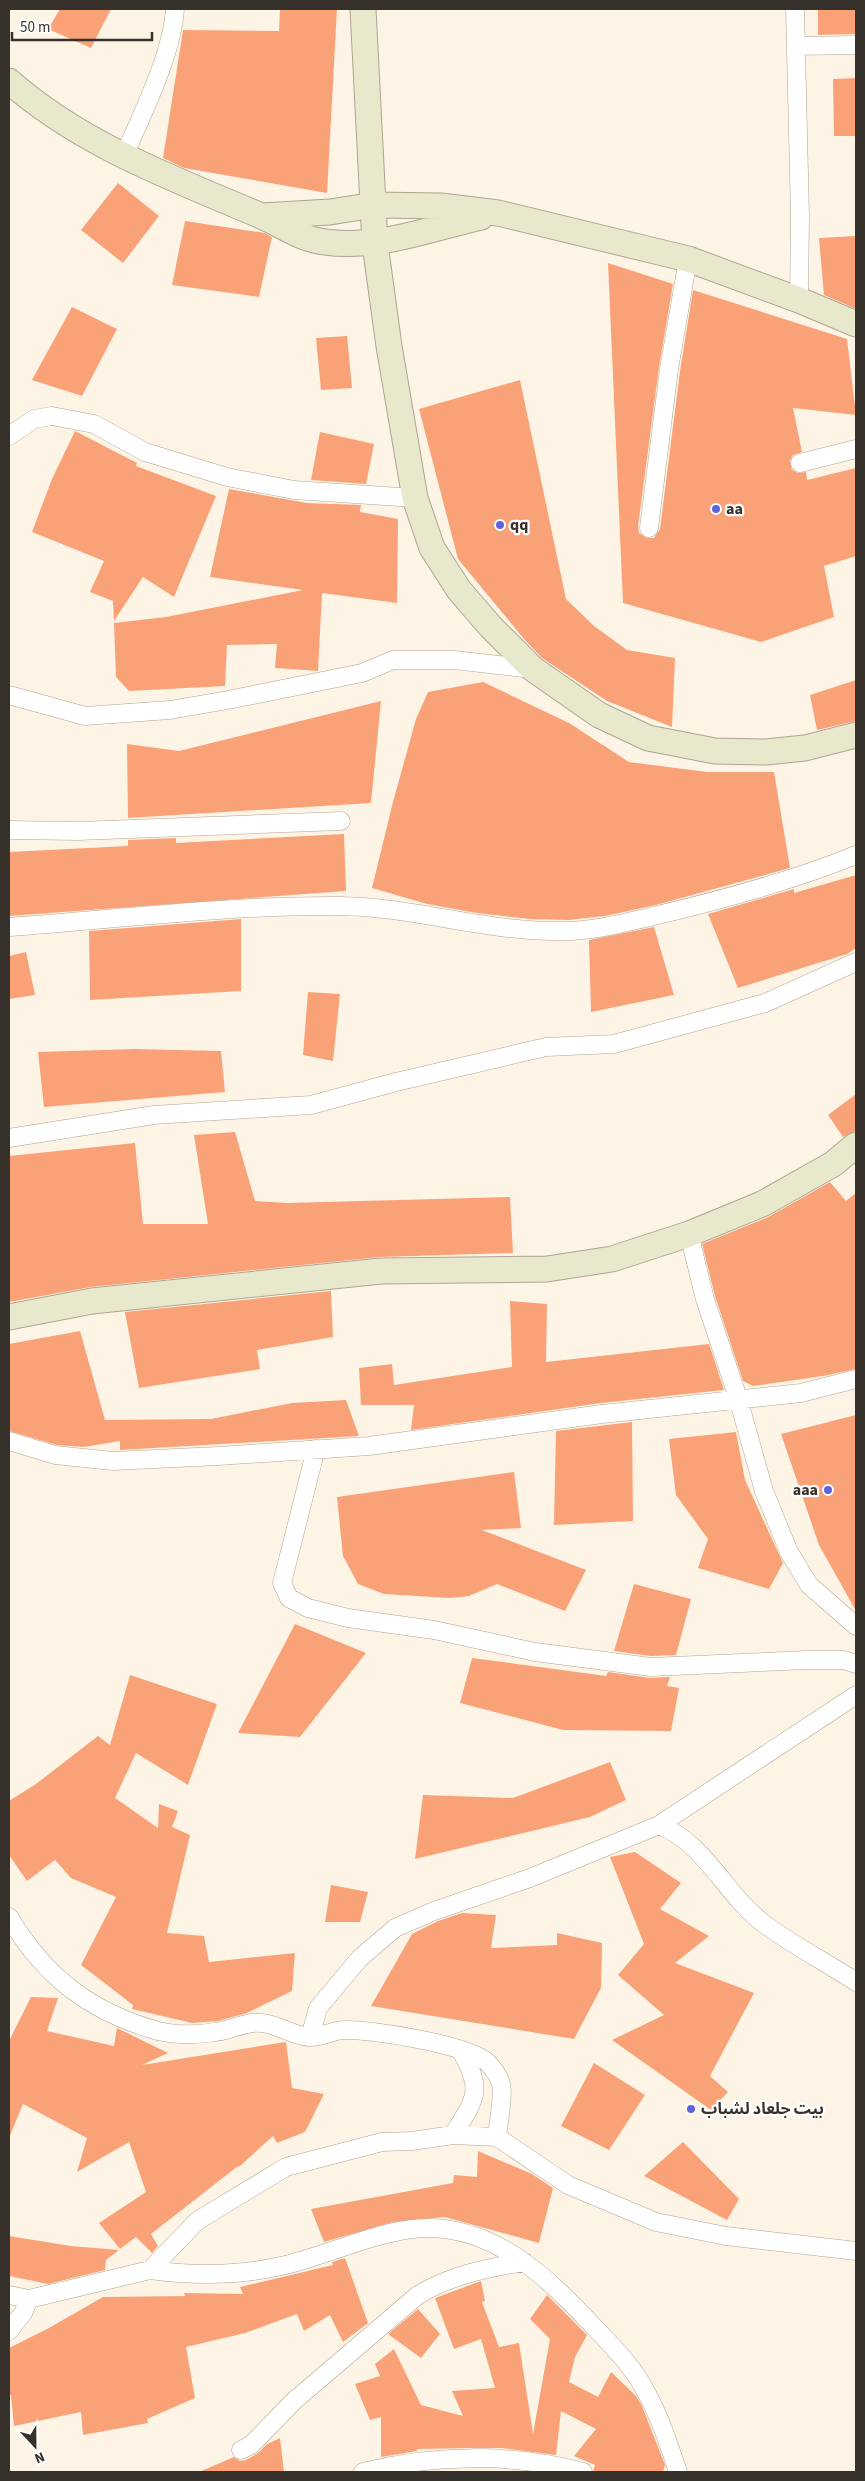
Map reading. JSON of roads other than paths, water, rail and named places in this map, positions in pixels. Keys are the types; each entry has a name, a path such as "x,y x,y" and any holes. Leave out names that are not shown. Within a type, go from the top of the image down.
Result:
{"street":[{"path":"124,156 167,46 175,9"},
{"path":"363,9 366,101 375,244 389,346 415,498 432,548 459,590 490,626 534,669 599,715 648,738 715,751 766,752 805,748 856,735"},
{"path":"795,9 800,216 799,300"},
{"path":"796,46 856,45"},
{"path":"9,81 35,104 124,156 157,173 262,216 309,240 326,243 375,244 498,213"},
{"path":"262,216 330,212 374,205 434,206 498,213 688,259 799,300 856,324"},
{"path":"649,528 669,369 688,259"},
{"path":"9,436 34,419 52,416 94,424 145,452 227,477 294,490 415,498"},
{"path":"800,463 856,449"},
{"path":"9,695 86,716 170,710 228,700 362,673 393,660 454,660 534,669"},
{"path":"9,830 78,831 341,821"},
{"path":"9,927 293,906 386,910 504,928 556,932 598,928 727,899 820,870 856,855"},
{"path":"9,1138 154,1115 311,1105 396,1082 546,1047 614,1044 765,1003 856,962"},
{"path":"9,1317 92,1301 381,1271 547,1269 612,1260 689,1234 762,1204 833,1164 856,1145"},
{"path":"689,1234 705,1299 738,1398 764,1491 789,1552 809,1585 856,1626"},
{"path":"9,1441 55,1455 113,1460 218,1456 369,1446 592,1415 738,1398 801,1393 856,1379"},
{"path":"316,1449 282,1583 289,1598 308,1608 348,1618 434,1630 535,1652 651,1667 807,1660 844,1660 856,1664"},
{"path":"310,2037 318,2008 327,1996 360,1958 395,1928 434,1911 530,1878 659,1825 856,1695"},
{"path":"659,1825 669,1829 695,1849 743,1904 763,1923 856,1982"},
{"path":"9,1917 26,1946 60,1981 97,2007 160,2031 181,2034 215,2032 254,2023 275,2025 310,2037 342,2030 385,2033 461,2051 486,2061 500,2081 502,2093 497,2137"},
{"path":"453,2135 473,2102 473,2072 461,2051"},
{"path":"150,2270 197,2221 286,2167 382,2142 412,2141 453,2135 497,2137 568,2184 656,2222 726,2236 856,2251"},
{"path":"9,2295 29,2299 150,2270 200,2275 282,2266 394,2232 414,2229 462,2233 481,2238 524,2262 565,2296 636,2375 653,2407 678,2472"},
{"path":"241,2450 251,2445 295,2400 418,2295 467,2272 524,2262"},
{"path":"9,2331 24,2313 29,2299"},
{"path":"363,2472 387,2466 436,2460 493,2458 561,2466 583,2472"}],"place":[{"name":"aa","path":"716,509"},
{"name":"qq","path":"500,525"},
{"name":"aaa","path":"828,1490"},
{"name":"بيت جلعاد لشباب","path":"691,2109"}]}
